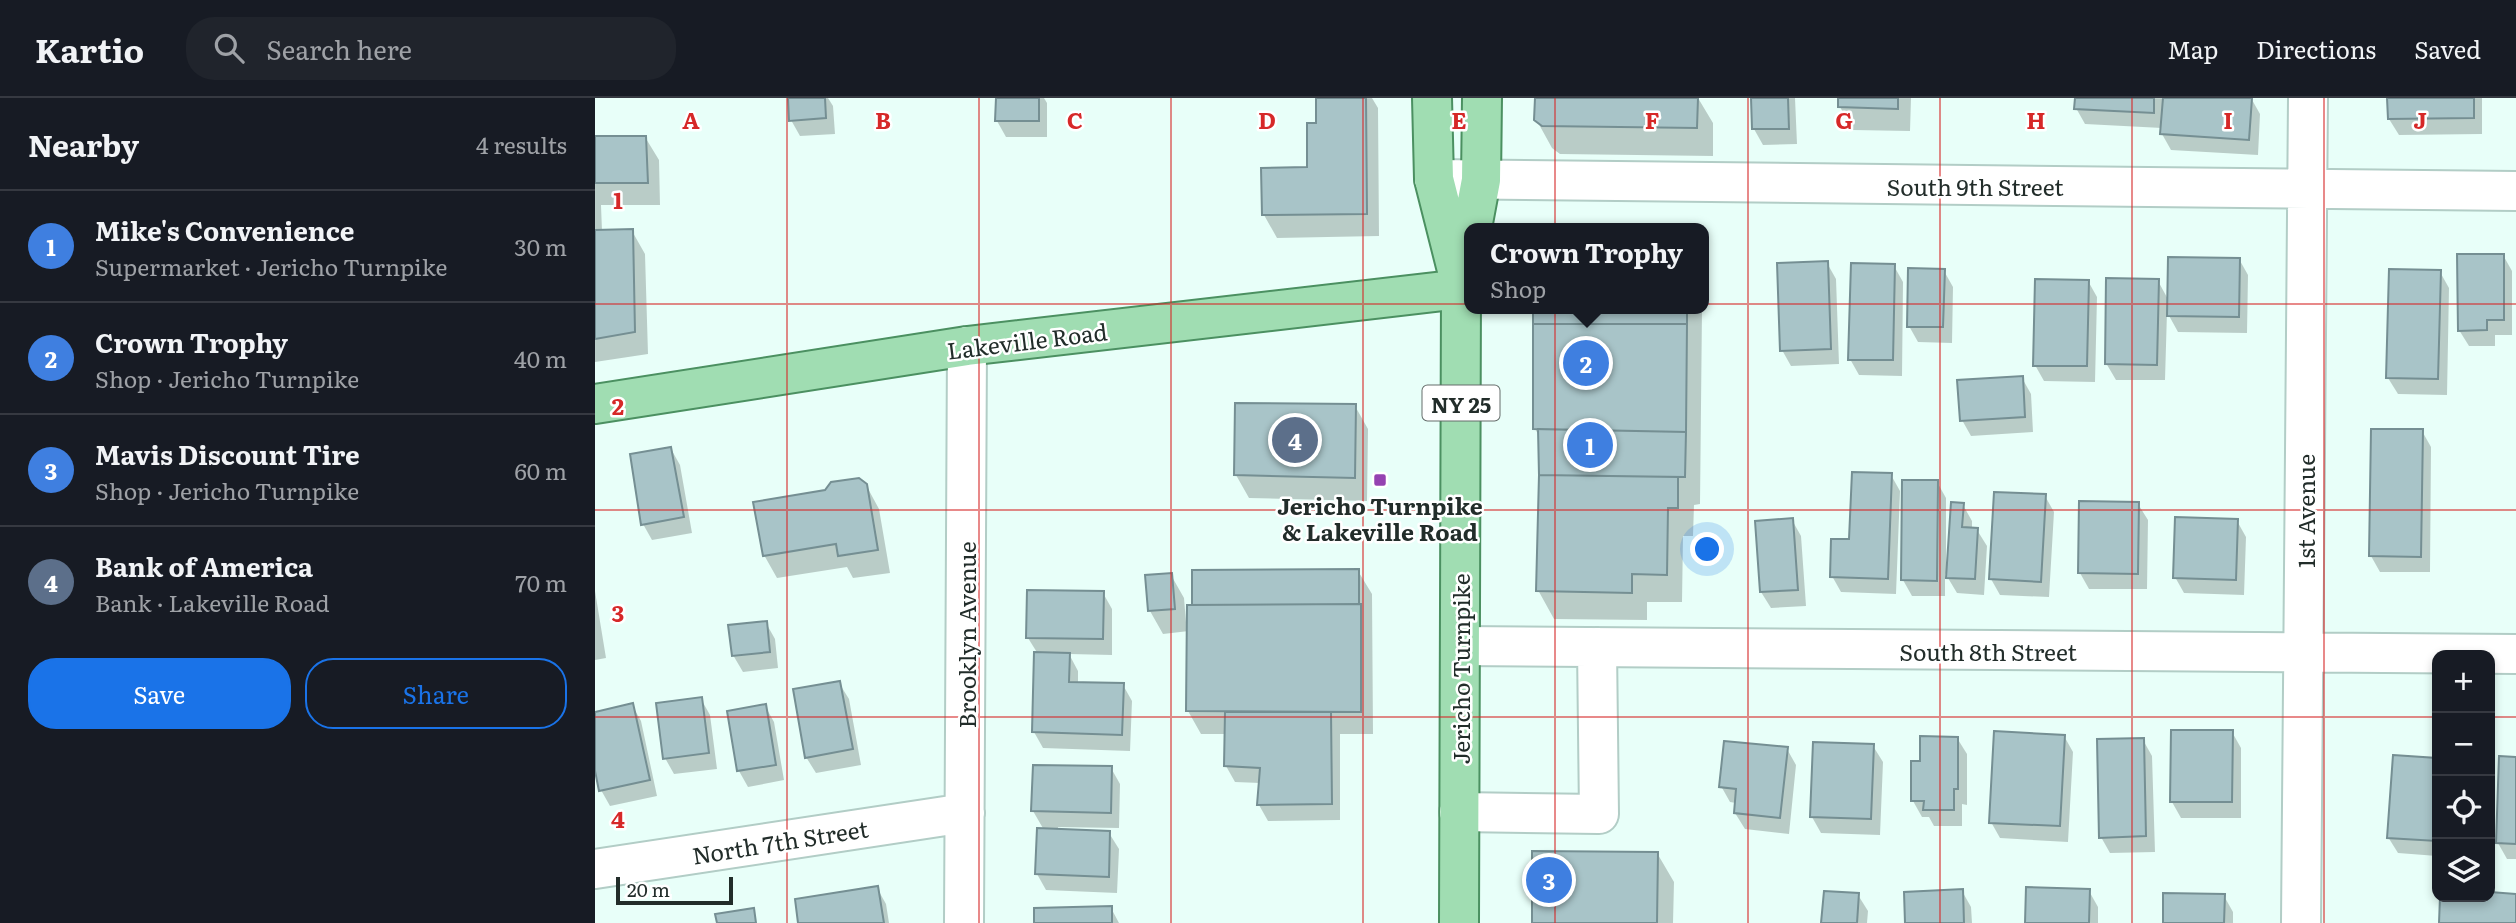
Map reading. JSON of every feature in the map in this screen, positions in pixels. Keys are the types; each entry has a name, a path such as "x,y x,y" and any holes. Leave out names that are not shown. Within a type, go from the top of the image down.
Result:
{"main road":[{"name":"Jericho Turnpike","path":"1432,98 1434,179 1461,289"},
{"path":"1473,223 1481,180 1482,98"},
{"name":"Jericho Turnpike","path":"1459,923 1461,289 1464,274"},
{"name":"Lakeville Road","path":"595,404 967,346 1461,289"}],"street":[{"name":"1st Avenue","path":"2301,923 2308,98"},
{"name":"South 9th Street","path":"1434,179 2516,191"},
{"name":"Brooklyn Avenue","path":"964,923 967,346"},
{"name":"South 8th Street","path":"1460,646 2516,654"},
{"path":"1459,812 1599,814 1597,648"},
{"name":"North 7th Street","path":"595,869 965,813"}],"building":[{"path":"788,98 825,98 826,118 789,121"},
{"path":"996,98 1039,98 1039,121 995,121"},
{"path":"1316,98 1366,98 1367,214 1262,215 1261,168 1307,167 1307,123 1316,123"},
{"path":"1535,98 1698,98 1697,128 1542,126 1534,120"},
{"path":"1751,98 1788,98 1789,129 1752,129"},
{"path":"1838,98 1898,98 1898,109 1838,107"},
{"path":"2075,98 2154,98 2154,113 2074,109"},
{"path":"2163,98 2252,98 2249,140 2160,134"},
{"path":"2387,98 2474,98 2474,118 2388,119"},
{"path":"595,136 646,136 648,183 595,183"},
{"path":"633,229 635,332 595,339 595,230"},
{"path":"2457,254 2504,254 2504,320 2487,320 2487,330 2458,331"},
{"path":"2168,257 2240,258 2239,317 2167,316"},
{"path":"1828,261 1831,349 1780,351 1777,263"},
{"path":"1851,263 1895,264 1893,360 1848,360"},
{"path":"1908,268 1945,269 1943,327 1907,327"},
{"path":"2389,269 2441,270 2438,379 2386,378"},
{"path":"2106,278 2159,279 2157,365 2105,364"},
{"path":"2035,279 2089,280 2087,366 2033,366"},
{"path":"1533,314 1687,314 1687,324 1533,324"},
{"path":"1533,324 1687,324 1686,432 1533,429"},
{"path":"2023,376 2025,417 1960,421 1957,380"},
{"path":"1235,403 1356,404 1355,478 1234,475"},
{"path":"1538,429 1686,432 1685,477 1539,475"},
{"path":"2371,429 2423,429 2421,557 2369,556"},
{"path":"671,447 684,517 641,525 630,454"},
{"path":"1852,472 1892,473 1888,579 1830,577 1831,539 1849,539"},
{"path":"1539,475 1678,477 1678,508 1668,508 1667,575 1632,574 1632,593 1536,591"},
{"path":"859,478 867,484 878,550 838,556 836,544 763,556 753,502 825,490 831,482"},
{"path":"1902,480 1938,480 1937,581 1901,580"},
{"path":"1994,492 2046,494 2041,582 1989,579"},
{"path":"2079,501 2139,502 2138,574 2078,573"},
{"path":"1951,502 1964,503 1962,527 1978,528 1975,579 1946,578"},
{"path":"2175,517 2238,519 2236,580 2173,578"},
{"path":"1793,518 1798,590 1760,592 1755,521"},
{"path":"1359,569 1359,604 1192,605 1192,570"},
{"path":"1172,573 1175,609 1148,611 1145,575"},
{"path":"1027,590 1104,591 1103,639 1026,638"},
{"path":"1361,604 1361,712 1186,711 1187,605"},
{"path":"767,621 770,652 732,656 728,625"},
{"path":"1034,652 1070,653 1069,682 1124,683 1122,735 1032,732"},
{"path":"840,681 853,749 805,758 793,689"},
{"path":"702,697 709,753 663,759 656,703"},
{"path":"633,703 650,780 599,791 595,771 595,712"},
{"path":"766,704 776,765 737,771 727,711"},
{"path":"1225,712 1331,712 1332,804 1257,805 1260,768 1224,766"},
{"path":"2171,730 2233,730 2232,802 2170,802"},
{"path":"1994,731 2065,735 2060,826 1989,823"},
{"path":"1920,736 1958,737 1958,789 1954,789 1954,810 1923,810 1924,801 1911,801 1911,761 1920,761"},
{"path":"2144,738 2146,836 2099,838 2097,739"},
{"path":"1724,741 1788,747 1780,818 1734,813 1736,789 1719,787"},
{"path":"1813,742 1874,744 1871,819 1810,817"},
{"path":"2393,755 2432,758 2432,841 2387,838"},
{"path":"2499,756 2516,757 2516,844 2496,843"},
{"path":"1033,765 1112,766 1111,813 1031,811"},
{"path":"1037,828 1110,831 1109,877 1035,874"},
{"path":"1532,851 1658,852 1657,923 1532,923"},
{"path":"878,886 884,923 798,923 795,899"},
{"path":"2026,887 2090,889 2089,923 2025,923"},
{"path":"1963,889 1964,923 1905,923 1904,892"},
{"path":"1824,891 1859,893 1857,923 1821,923"},
{"path":"2495,892 2516,894 2516,923 2439,923 2440,902 2495,902"},
{"path":"2163,893 2225,894 2224,923 2163,923"},
{"path":"1112,906 1112,923 1034,923 1034,908"},
{"path":"754,908 756,923 717,923 715,914"}],"place":[{"name":"Crown Trophy","path":"1586,363"},
{"name":"Bank of America","path":"1295,440"},
{"name":"Mike's Convenience","path":"1590,445"},
{"name":"Jericho Turnpike & Lakeville Road","path":"1380,480"},
{"name":"Mavis Discount Tire","path":"1549,880"}]}
